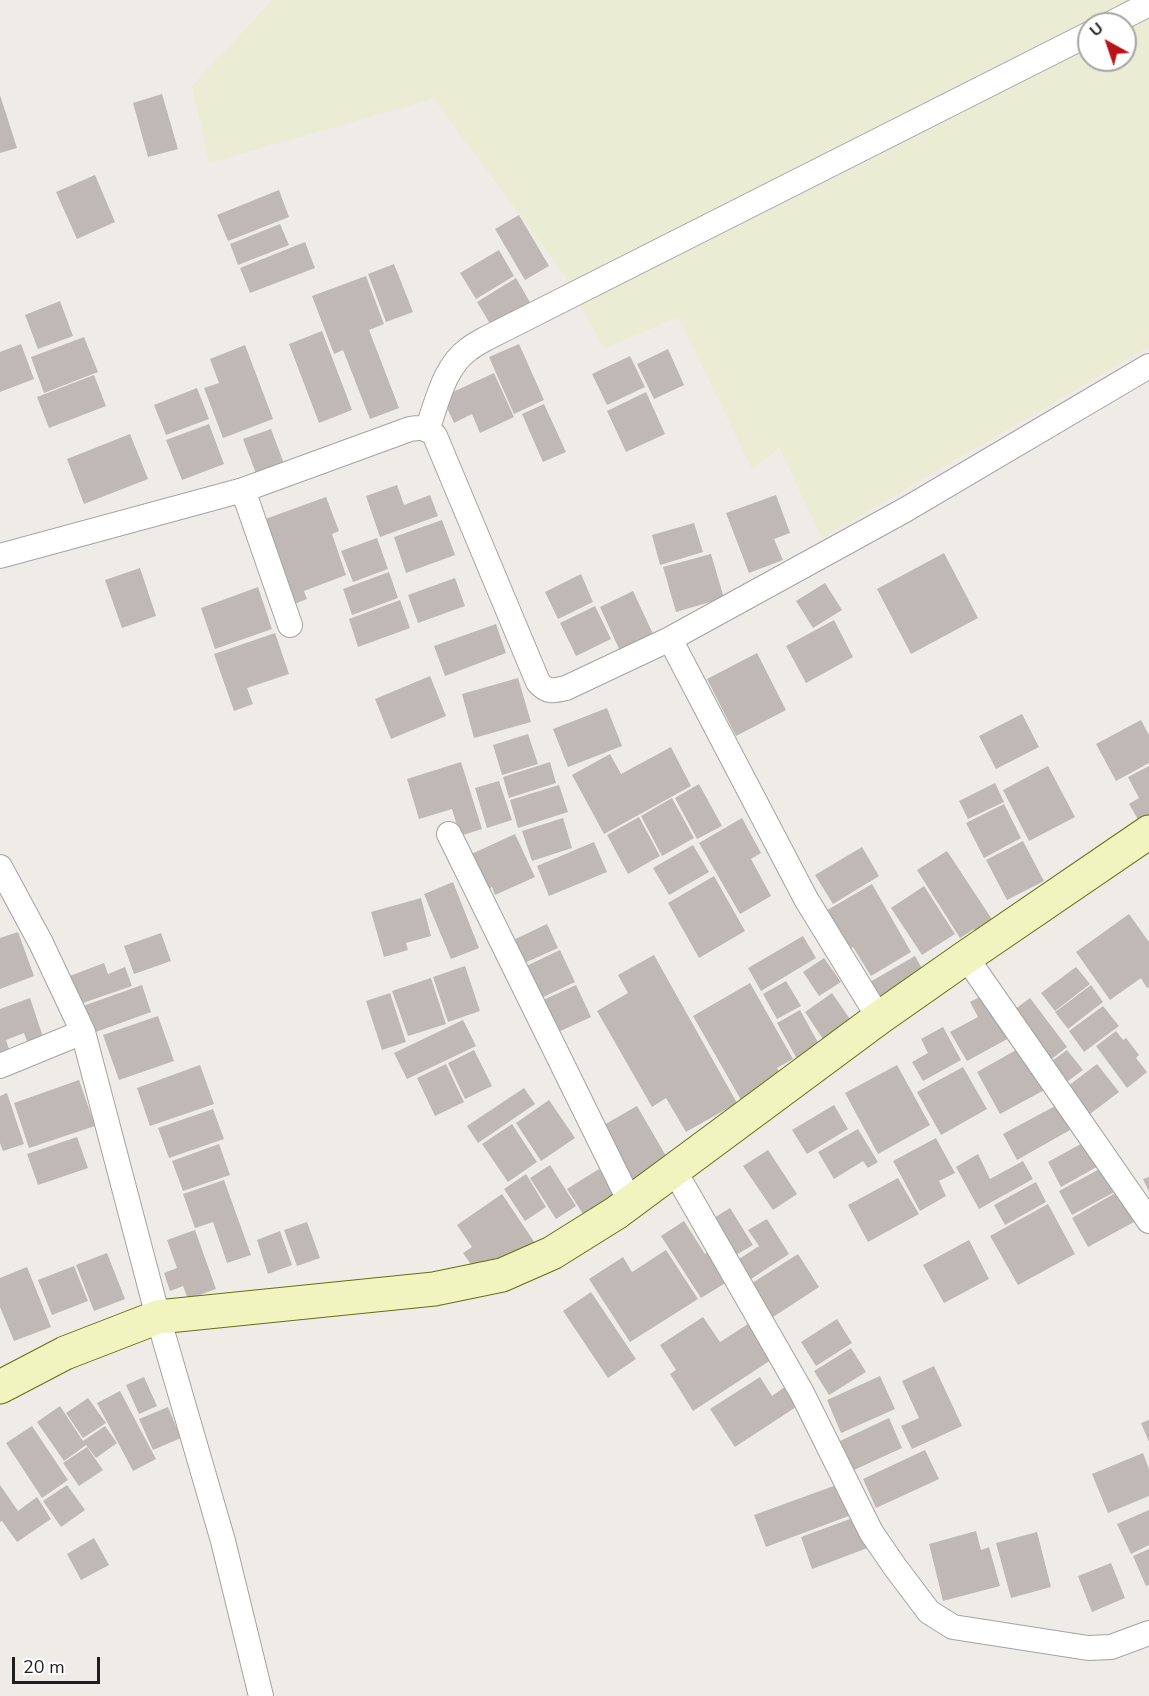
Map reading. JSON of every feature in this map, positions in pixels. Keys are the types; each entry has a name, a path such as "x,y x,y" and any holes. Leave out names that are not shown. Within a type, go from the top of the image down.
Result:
{"street":[{"path":"1133,12 1149,4"},
{"path":"427,430 445,381 467,350 496,333 1077,40"},
{"path":"0,556 243,490 421,427 435,436 538,682 550,692 566,688 670,639 905,510 1149,366"},
{"path":"243,490 290,625"},
{"path":"670,639 806,899 879,1018"},
{"path":"0,1387 65,1353 158,1317 434,1289 502,1275 552,1253 616,1213 879,1018 1149,832"},
{"path":"449,834 630,1202"},
{"path":"0,867 41,943 83,1032 158,1317 223,1541 261,1696"},
{"path":"966,957 1149,1221"},
{"path":"0,1066 83,1032"},
{"path":"674,1170 802,1393 871,1532 929,1611 953,1627 1088,1648 1111,1647 1149,1634"}],"green space":[{"path":"272,0 1149,0 1149,347 822,538 779,448 752,469 678,317 604,349 565,276 434,99 209,163 192,86"}],"building":[{"path":"162,94 178,149 148,157 133,103"},
{"path":"0,95 17,148 0,153"},
{"path":"95,175 115,222 77,239 56,192"},
{"path":"279,190 289,217 228,241 217,215"},
{"path":"519,215 549,266 525,280 495,229"},
{"path":"280,224 289,245 238,265 230,244"},
{"path":"305,242 315,268 250,293 240,268"},
{"path":"499,250 514,276 476,299 460,273"},
{"path":"394,264 413,312 386,322 368,274"},
{"path":"366,276 384,324 369,330 399,408 370,419 343,350 334,354 312,296"},
{"path":"516,278 531,304 492,327 477,302"},
{"path":"60,301 73,336 38,349 25,315"},
{"path":"322,331 352,410 319,423 289,344"},
{"path":"84,337 98,372 44,393 31,357"},
{"path":"21,344 34,379 0,392 0,352"},
{"path":"519,344 544,400 514,414 489,357"},
{"path":"245,345 273,419 223,438 204,388 219,383 210,359"},
{"path":"668,349 684,385 654,399 637,364"},
{"path":"630,356 645,387 607,405 592,374"},
{"path":"494,373 514,417 480,433 472,414 454,423 442,397"},
{"path":"94,375 106,406 49,428 37,397"},
{"path":"197,388 209,419 166,435 154,405"},
{"path":"646,392 665,434 626,452 607,411"},
{"path":"544,404 566,452 543,462 522,414"},
{"path":"209,424 224,464 182,480 166,440"},
{"path":"271,429 286,469 258,479 243,439"},
{"path":"130,434 148,479 84,504 67,459"},
{"path":"397,485 404,505 430,495 438,516 380,537 366,496"},
{"path":"776,495 790,533 774,539 783,560 749,573 726,513"},
{"path":"326,497 339,531 332,534 346,575 304,591 307,599 287,607 257,522"},
{"path":"442,520 455,555 406,573 394,537"},
{"path":"694,523 703,552 660,565 652,535"},
{"path":"377,538 388,569 353,582 341,551"},
{"path":"944,553 978,618 911,654 877,589"},
{"path":"711,554 724,598 676,612 663,567"},
{"path":"140,568 156,616 122,628 105,580"},
{"path":"389,572 398,598 352,615 343,589"},
{"path":"581,574 593,602 558,619 545,592"},
{"path":"455,578 465,606 418,623 408,595"},
{"path":"825,583 842,610 813,628 796,601"},
{"path":"258,587 272,629 215,649 201,608"},
{"path":"633,591 654,636 620,651 600,607"},
{"path":"400,600 410,628 358,647 349,619"},
{"path":"595,606 611,639 576,656 560,623"},
{"path":"834,620 853,657 806,683 786,646"},
{"path":"496,624 506,653 445,676 434,646"},
{"path":"275,633 289,674 247,688 253,704 234,711 214,654"},
{"path":"757,653 786,710 736,736 707,679"},
{"path":"430,676 446,716 391,739 375,699"},
{"path":"518,678 531,722 474,738 462,694"},
{"path":"607,708 622,746 568,767 553,729"},
{"path":"1022,714 1039,747 996,769 979,736"},
{"path":"1141,720 1149,735 1149,763 1116,781 1096,744"},
{"path":"528,734 538,764 502,775 493,745"},
{"path":"671,747 691,786 604,834 572,775 610,754 621,774"},
{"path":"461,762 482,829 460,836 452,809 419,819 407,779"},
{"path":"550,762 556,783 509,798 503,777"},
{"path":"1048,766 1075,817 1029,841 1003,790"},
{"path":"1149,766 1149,818 1140,823 1129,804 1139,798 1128,777"},
{"path":"499,781 512,820 487,828 475,788"},
{"path":"995,783 1004,802 968,819 959,801"},
{"path":"699,784 722,826 697,839 675,798"},
{"path":"559,785 568,812 518,828 510,800"},
{"path":"672,798 694,838 662,856 641,816"},
{"path":"1004,804 1021,838 984,858 966,823"},
{"path":"639,817 660,856 628,874 607,835"},
{"path":"563,818 572,848 532,861 522,831"},
{"path":"742,818 761,853 751,859 771,896 740,914 699,843"},
{"path":"515,834 535,877 495,895 492,887 480,893 465,857"},
{"path":"1023,841 1044,881 1007,900 986,860"},
{"path":"594,842 607,872 549,896 537,866"},
{"path":"693,845 709,872 669,895 653,868"},
{"path":"862,847 879,876 833,904 815,875"},
{"path":"947,851 997,927 980,939 974,929 960,938 917,870"},
{"path":"714,876 745,931 699,958 668,903"},
{"path":"453,882 479,948 451,959 424,894"},
{"path":"872,884 911,952 871,976 853,947 846,951 824,912"},
{"path":"924,886 955,934 922,955 891,908"},
{"path":"421,898 431,936 406,943 408,950 384,957 371,912"},
{"path":"1129,914 1149,942 1149,987 1147,988 1141,978 1110,1000 1076,952"},
{"path":"547,924 558,948 520,965 509,942"},
{"path":"18,932 34,976 0,989 0,938"},
{"path":"161,933 171,961 134,974 124,946"},
{"path":"803,936 816,958 761,991 748,968"},
{"path":"560,950 575,982 537,1000 522,968"},
{"path":"654,955 737,1103 686,1132 666,1098 652,1107 597,1011 628,993 618,975"},
{"path":"915,956 928,979 883,1005 870,982"},
{"path":"824,958 841,982 819,996 803,972"},
{"path":"104,963 108,974 125,967 132,986 77,1005 67,977"},
{"path":"465,966 480,1011 448,1022 433,977"},
{"path":"1076,967 1090,984 1055,1011 1041,993"},
{"path":"431,978 446,1024 408,1036 392,991"},
{"path":"786,981 801,1006 777,1019 763,994"},
{"path":"750,983 793,1059 777,1068 782,1077 741,1100 693,1016"},
{"path":"142,985 151,1012 93,1033 83,1006"},
{"path":"576,985 591,1017 556,1033 541,1001"},
{"path":"1091,985 1103,1002 1068,1029 1055,1012"},
{"path":"390,993 406,1042 382,1050 366,1001"},
{"path":"832,993 859,1032 827,1045 805,1012"},
{"path":"987,993 1011,1037 967,1061 950,1032 978,1017 970,1002"},
{"path":"30,998 45,1043 30,1049 24,1033 6,1040 12,1058 0,1063 0,1009"},
{"path":"1030,998 1067,1047 1048,1062 1010,1013"},
{"path":"1103,1006 1119,1026 1084,1052 1069,1031"},
{"path":"800,1010 825,1055 802,1068 777,1023"},
{"path":"158,1016 174,1061 119,1080 103,1035"},
{"path":"463,1020 476,1046 407,1079 394,1053"},
{"path":"943,1027 961,1060 923,1081 912,1062 928,1053 921,1039"},
{"path":"1116,1031 1123,1040 1126,1038 1139,1055 1136,1058 1147,1072 1127,1088 1096,1046"},
{"path":"1025,1045 1048,1088 1000,1114 977,1072"},
{"path":"474,1050 492,1086 465,1099 448,1063"},
{"path":"1067,1050 1083,1070 1064,1084 1049,1063"},
{"path":"446,1064 464,1102 435,1116 417,1078"},
{"path":"1097,1064 1119,1092 1090,1114 1068,1086"},
{"path":"200,1065 214,1104 150,1126 137,1088"},
{"path":"897,1065 930,1125 878,1154 845,1093"},
{"path":"963,1067 987,1109 941,1135 917,1092"},
{"path":"79,1080 95,1126 29,1148 14,1103"},
{"path":"524,1088 535,1104 478,1143 467,1126"},
{"path":"7,1093 24,1144 3,1151 0,1143 0,1096"},
{"path":"549,1100 575,1138 541,1161 516,1123"},
{"path":"834,1105 848,1129 807,1154 792,1130"},
{"path":"1057,1105 1070,1130 1017,1160 1003,1134"},
{"path":"637,1106 673,1168 638,1188 602,1126"},
{"path":"213,1109 224,1139 169,1158 158,1128"},
{"path":"512,1124 537,1162 508,1182 482,1144"},
{"path":"858,1129 878,1162 868,1168 863,1161 834,1179 818,1152"},
{"path":"77,1137 88,1168 38,1185 27,1154"},
{"path":"936,1138 955,1173 939,1181 946,1196 920,1211 893,1161"},
{"path":"1088,1140 1102,1164 1061,1187 1048,1162"},
{"path":"219,1144 230,1175 183,1191 172,1161"},
{"path":"768,1150 797,1194 773,1210 743,1166"},
{"path":"978,1154 990,1179 1023,1161 1033,1179 979,1209 956,1167"},
{"path":"550,1165 576,1206 556,1219 530,1178"},
{"path":"1105,1166 1118,1190 1072,1215 1059,1191"},
{"path":"599,1169 621,1204 590,1225 567,1189"},
{"path":"526,1174 546,1207 525,1221 504,1189"},
{"path":"1149,1177 1149,1192 1143,1179"},
{"path":"898,1178 919,1214 868,1242 848,1205"},
{"path":"224,1180 251,1255 227,1263 213,1222 195,1228 183,1194"},
{"path":"1036,1182 1046,1202 1005,1225 994,1205"},
{"path":"1117,1192 1134,1222 1088,1247 1072,1218"},
{"path":"502,1194 535,1243 481,1279 463,1253 472,1247 457,1225"},
{"path":"1048,1204 1075,1254 1018,1285 990,1236"},
{"path":"730,1208 753,1245 729,1259 706,1223"},
{"path":"767,1219 789,1254 748,1281 736,1261 759,1246 748,1230"},
{"path":"684,1221 705,1254 716,1247 735,1277 701,1298 661,1236"},
{"path":"307,1222 320,1258 297,1266 284,1230"},
{"path":"195,1230 216,1289 188,1299 183,1286 170,1291 164,1273 177,1268 167,1240"},
{"path":"280,1231 292,1265 268,1274 257,1240"},
{"path":"969,1240 989,1279 944,1303 923,1265"},
{"path":"666,1250 698,1299 630,1342 589,1279 623,1257 632,1272"},
{"path":"107,1253 125,1299 94,1311 76,1265"},
{"path":"798,1254 819,1287 770,1319 749,1285"},
{"path":"74,1266 88,1301 52,1315 38,1280"},
{"path":"27,1267 51,1327 14,1341 0,1307 0,1278"},
{"path":"591,1292 636,1359 608,1378 563,1311"},
{"path":"703,1317 720,1342 748,1324 771,1360 693,1411 670,1374 676,1370 660,1345"},
{"path":"837,1319 852,1343 816,1366 801,1342"},
{"path":"851,1348 866,1372 829,1395 814,1371"},
{"path":"934,1366 962,1426 912,1449 901,1426 919,1418 902,1381"},
{"path":"880,1376 895,1409 841,1433 827,1400"},
{"path":"144,1377 157,1406 139,1414 126,1385"},
{"path":"760,1377 772,1396 786,1386 799,1405 735,1447 710,1409"},
{"path":"120,1391 156,1459 133,1471 97,1403"},
{"path":"88,1398 106,1423 83,1438 66,1413"},
{"path":"60,1406 83,1441 105,1426 117,1443 96,1458 86,1445 64,1461 37,1422"},
{"path":"168,1407 181,1438 153,1450 139,1419"},
{"path":"889,1418 902,1448 854,1470 840,1441"},
{"path":"1149,1420 1149,1442 1141,1423"},
{"path":"32,1426 68,1480 42,1498 6,1443"},
{"path":"87,1447 103,1470 79,1486 63,1463"},
{"path":"925,1450 939,1479 876,1508 863,1479"},
{"path":"1143,1453 1149,1469 1149,1496 1108,1513 1092,1474"},
{"path":"842,1483 854,1514 766,1547 754,1515"},
{"path":"0,1485 18,1511 37,1497 51,1519 17,1542 2,1521 0,1522"},
{"path":"67,1485 85,1510 61,1527 43,1501"},
{"path":"1149,1510 1149,1545 1131,1554 1117,1524"},
{"path":"858,1516 870,1547 812,1569 801,1537"},
{"path":"976,1531 981,1550 989,1547 1000,1586 943,1601 929,1544"},
{"path":"1037,1532 1051,1587 1011,1598 996,1543"},
{"path":"94,1538 109,1565 81,1580 67,1554"},
{"path":"1149,1549 1149,1585 1146,1586 1133,1556"},
{"path":"1111,1563 1125,1598 1092,1612 1078,1576"}]}
